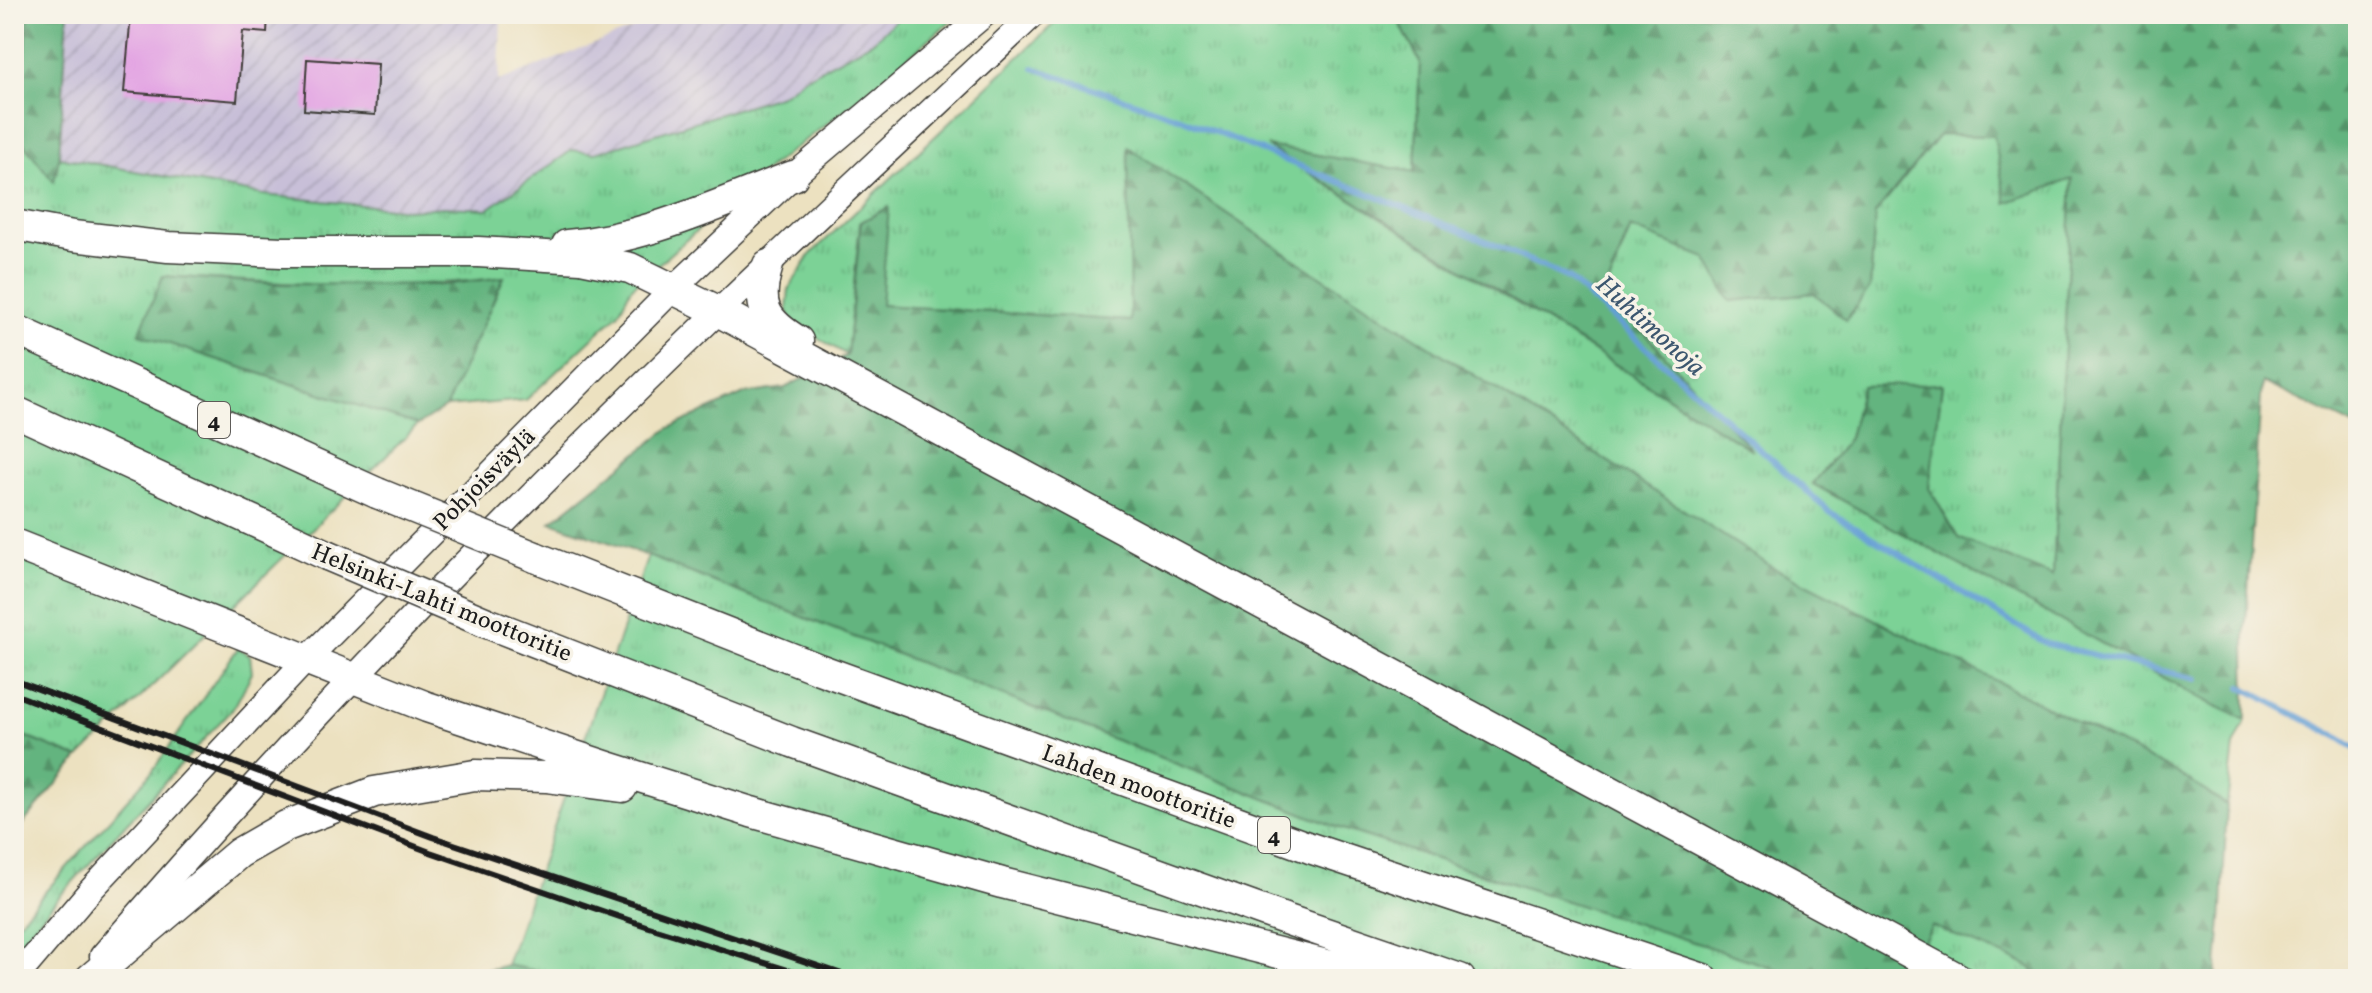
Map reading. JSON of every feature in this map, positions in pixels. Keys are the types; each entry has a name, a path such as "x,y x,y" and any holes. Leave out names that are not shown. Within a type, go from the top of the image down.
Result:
{"highway":[{"path":"478,252 604,242 634,235 793,176"},
{"path":"14,225 73,236 168,247 282,252 478,252 581,258 630,268 718,311 1959,979"},
{"path":"768,265 762,286 763,303 776,328 806,346 828,370"},
{"name":"Lahden moottoritie","path":"14,329 377,493 849,680 1310,848 1703,979"},
{"name":"Helsinki-Lahti moottoritie","path":"14,411 327,555 487,623 845,761 1460,979"},
{"path":"14,544 427,707 751,812 1002,883 1382,979"},
{"path":"90,979 239,853 286,826 374,792 475,775 546,777 606,783 751,812"}],"main road":[{"name":"Pohjoisväylä","path":"15,979 89,892 306,660 674,288 793,176 985,14"},
{"name":"Pohjoisväylä","path":"82,979 196,846 353,678 718,311 1034,14"}],"shaded area":[{"path":"68,14 501,14 499,81 671,14 903,14 872,42 806,77 781,95 595,153 572,151 488,209 444,207 410,210 264,195 59,157"}],"green space":[{"path":"14,14 29,14 24,63 14,77"},
{"path":"29,14 68,14 59,157 54,182 14,131 14,77 24,63"},
{"path":"903,14 959,14 850,106 771,166 631,288 618,314 526,400 446,407 503,277 376,285 163,276 139,334 418,425 79,758 14,732 14,131 53,181 59,157 264,195 410,210 444,207 488,209 572,150 595,153 781,95 806,77 872,42"},
{"path":"1064,14 1395,14 1420,62 1415,172 1269,148 1748,448 1606,291 1631,228 1707,258 1730,301 1870,288 1875,214 1939,135 1994,136 2072,179 2053,577 1958,538 1929,488 1942,385 1862,386 1849,438 1813,484 2246,720 2234,746 2227,805 2175,772 1772,567 1300,263 1129,148 1130,321 880,305 888,208 860,222 847,355 793,323 787,309 789,288 811,254"},
{"path":"1395,14 2358,14 2358,428 2262,382 2245,637 2246,720 1813,484 1849,438 1862,386 1942,384 1929,488 1958,538 2053,576 2072,179 2006,203 1994,136 1939,135 1875,214 1870,288 1846,320 1814,293 1730,301 1706,258 1630,228 1606,291 1752,450 1267,146 1415,172 1420,62"},
{"path":"1128,147 1300,263 1772,567 2175,772 2227,805 2216,979 2040,979 2029,966 1932,926 1908,969 1915,979 1808,979 1337,827 648,556 551,522 669,428 744,394 785,388 847,355 861,222 889,207 881,305 1130,321"},
{"path":"163,276 282,284 443,285 504,277 446,407 418,425 139,334"},
{"path":"648,556 1337,827 1808,979 560,979 506,965"},
{"path":"238,648 250,655 252,673 235,706 14,950 14,927 151,773"},
{"path":"14,732 79,758 14,834"},
{"path":"1932,925 2029,966 2040,979 1915,979 1908,969"},
{"path":"506,965 579,979 450,979"}],"building":[{"path":"131,14 268,14 267,33 243,31 237,101 124,92"},
{"path":"307,59 378,64 375,115 304,110"}],"waterway":[{"name":"Huhtimonoja","path":"1034,68 1183,119 1486,241 1568,278 1830,512 2047,644 2197,679"},
{"name":"Huhtimonoja","path":"2242,687 2358,750"}],"railway":[{"path":"14,680 433,837 857,979"},
{"path":"14,694 430,852 646,926 817,979"}]}
